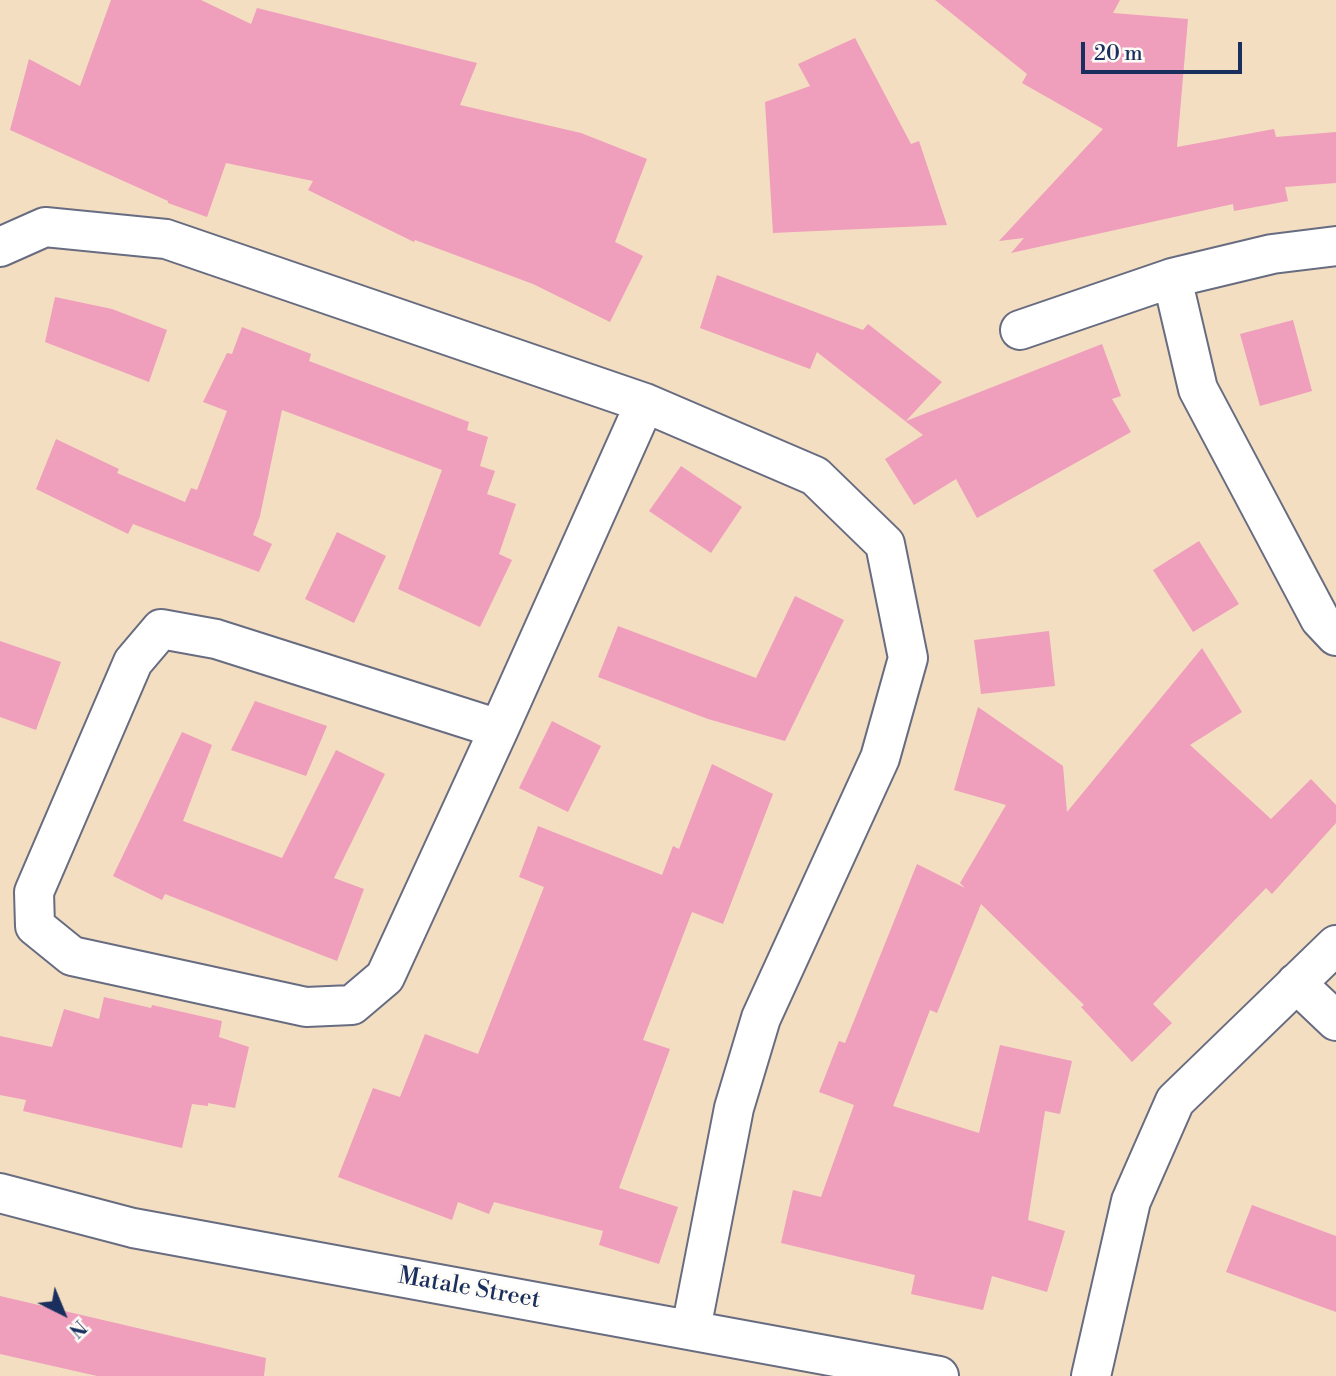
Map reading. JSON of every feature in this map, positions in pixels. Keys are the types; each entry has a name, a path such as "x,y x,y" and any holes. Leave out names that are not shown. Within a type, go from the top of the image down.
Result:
{"street":[{"path":"0,247 45,227 166,239 645,403 815,477 885,544 908,658 880,758 761,1018 734,1108 691,1329"},
{"path":"1020,330 1172,278 1272,254 1336,246"},
{"path":"1172,278 1198,389 1320,618 1336,636"},
{"path":"499,729 216,639 161,629 133,662 39,880 34,892 35,926 72,956 306,1007 352,1005 385,977 499,729 645,403"},
{"path":"1091,1376 1131,1201 1175,1101 1336,945"},
{"path":"1296,983 1336,1021"},
{"name":"Matale Street","path":"0,1194 133,1228 939,1376"}],"building":[{"path":"111,0 201,0 251,24 257,8 477,63 460,105 581,133 647,159 615,242 643,256 610,322 533,284 415,240 414,242 308,190 313,181 226,163 207,217 168,203 10,130 29,59 80,86"},
{"path":"935,0 1120,0 1113,13 1188,19 1177,147 1274,129 1276,137 1336,132 1336,183 1285,187 1288,201 1234,211 1233,204 1011,253 1024,238 999,241 1103,129 1022,83 1027,74"},
{"path":"855,38 911,144 919,141 947,225 773,233 765,102 810,86 798,64"},
{"path":"717,275 863,330 868,324 942,382 906,421 1102,344 1121,396 1112,399 1131,432 977,518 956,479 914,505 885,459 923,435 817,352 810,369 700,328"},
{"path":"55,297 112,309 167,330 149,382 45,342"},
{"path":"1293,320 1312,391 1260,406 1240,334"},
{"path":"242,327 311,354 309,361 469,422 467,430 488,437 480,466 495,471 487,494 516,504 499,554 512,560 480,627 398,589 442,470 282,410 260,516 253,535 272,544 259,572 133,524 128,534 36,489 56,439 119,469 117,473 185,502 191,488 197,490 227,411 203,402 227,353 232,354"},
{"path":"681,466 742,507 711,553 649,511"},
{"path":"337,532 386,556 354,623 305,599"},
{"path":"1199,541 1239,604 1193,632 1153,570"},
{"path":"795,596 844,620 785,741 708,719 598,677 618,626 756,678"},
{"path":"1049,631 1055,686 981,694 974,640"},
{"path":"0,641 61,662 36,730 0,717"},
{"path":"1202,648 1242,712 1190,745 1271,819 1311,779 1336,805 1336,823 1272,894 1266,888 1153,1004 1172,1023 1132,1062 1081,1007 1084,1005 981,904 937,1013 930,1010 893,1106 979,1133 1000,1045 1072,1061 1060,1114 1045,1111 1028,1220 1065,1231 1047,1292 992,1276 983,1310 911,1294 915,1275 781,1243 793,1190 821,1197 854,1105 819,1092 839,1041 845,1043 917,864 965,888 960,883 1006,805 954,790 978,707 1063,766 1067,812"},
{"path":"255,701 327,726 306,776 231,750"},
{"path":"552,721 601,746 568,812 519,788"},
{"path":"182,732 212,745 183,821 282,858 336,750 385,774 334,878 364,889 337,961 165,894 162,900 113,876"},
{"path":"712,764 773,794 723,924 692,912 643,1040 670,1049 619,1188 678,1207 659,1264 599,1245 603,1231 494,1202 489,1214 458,1202 452,1220 338,1177 373,1088 400,1097 425,1034 478,1054 544,887 519,877 538,826 662,875 673,846 679,849"},
{"path":"104,997 222,1021 219,1037 249,1047 235,1108 208,1103 208,1106 192,1104 182,1148 23,1111 26,1100 0,1095 0,1036 52,1047 64,1009 99,1019"},
{"path":"1252,1205 1336,1236 1336,1312 1226,1272"},
{"path":"0,1296 266,1358 264,1376 97,1376 0,1354"}]}
